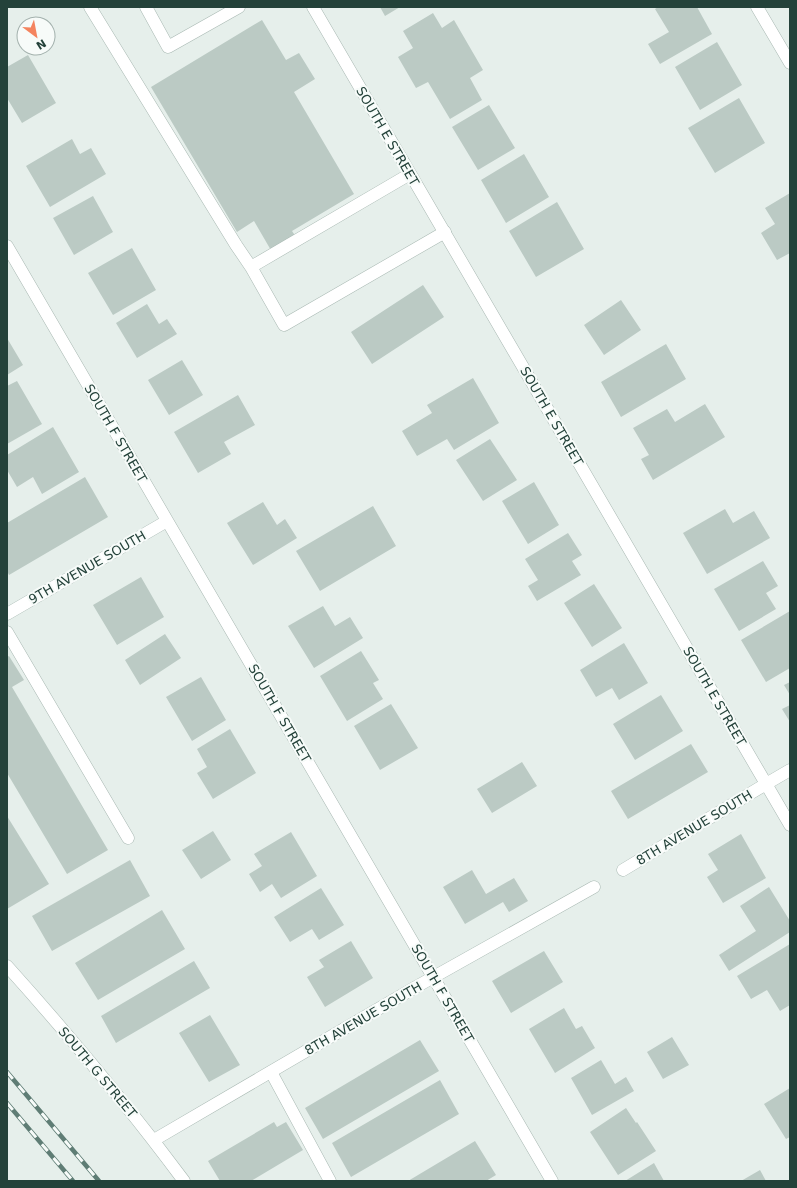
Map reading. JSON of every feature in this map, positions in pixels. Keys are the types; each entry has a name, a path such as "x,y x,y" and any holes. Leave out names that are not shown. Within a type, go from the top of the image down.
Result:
{"street":[{"path":"90,7 251,267 284,324 444,232"},
{"path":"146,7 168,47 239,7"},
{"name":"SOUTH E STREET","path":"313,7 790,825"},
{"path":"757,7 790,63"},
{"path":"251,267 410,174"},
{"name":"SOUTH F STREET","path":"7,246 552,1181"},
{"name":"9TH AVENUE SOUTH","path":"7,614 167,521"},
{"path":"7,632 128,838"},
{"name":"8TH AVENUE SOUTH","path":"623,870 790,770"},
{"name":"8TH AVENUE SOUTH","path":"154,1140 434,977 594,887"},
{"name":"SOUTH G STREET","path":"7,966 43,1006 154,1140 184,1181"},
{"path":"271,1072 330,1181"}],"building":[{"path":"380,7 400,7 385,16"},
{"path":"658,7 697,7 712,34 660,64 648,44 669,32 655,9"},
{"path":"433,13 442,28 454,20 483,70 470,78 482,100 450,119 428,82 416,88 398,57 413,48 403,31"},
{"path":"262,20 286,60 299,53 315,79 294,92 354,194 292,231 296,237 272,252 254,221 237,232 151,87"},
{"path":"717,42 742,85 700,110 675,67"},
{"path":"29,56 56,103 22,123 7,98 7,67"},
{"path":"739,98 765,143 715,173 688,128"},
{"path":"489,105 515,148 478,170 452,127"},
{"path":"72,139 80,154 91,148 106,174 50,207 26,166"},
{"path":"524,154 549,197 506,223 481,180"},
{"path":"790,193 790,253 777,260 761,233 775,224 765,208"},
{"path":"93,196 113,232 74,255 53,218"},
{"path":"557,202 584,249 536,277 509,231"},
{"path":"132,248 156,290 113,315 88,273"},
{"path":"423,285 444,317 372,364 351,332"},
{"path":"621,300 641,330 604,355 584,325"},
{"path":"147,304 159,324 167,319 177,334 137,358 116,323"},
{"path":"7,338 23,365 7,375"},
{"path":"666,344 686,379 621,417 601,382"},
{"path":"182,360 203,395 169,415 148,380"},
{"path":"473,378 499,423 454,450 447,439 417,456 402,431 432,413 427,405"},
{"path":"17,381 42,424 7,444 7,386"},
{"path":"238,395 255,425 224,442 231,454 198,473 174,432"},
{"path":"705,404 725,437 653,480 641,459 649,455 633,428 667,409 675,422"},
{"path":"53,427 79,472 42,494 33,477 17,487 7,470 7,455"},
{"path":"490,439 517,480 483,501 456,460"},
{"path":"85,477 108,517 9,575 7,571 7,523"},
{"path":"534,482 559,525 528,544 502,501"},
{"path":"263,502 277,525 285,519 297,538 253,565 227,523"},
{"path":"373,506 396,546 320,591 296,551"},
{"path":"725,509 733,523 754,511 770,538 707,574 683,533"},
{"path":"568,533 582,555 572,561 581,575 537,601 528,586 538,580 525,559"},
{"path":"763,561 778,586 766,593 776,609 739,631 714,589"},
{"path":"141,577 164,617 117,645 93,605"},
{"path":"594,584 622,628 592,647 564,603"},
{"path":"323,606 335,626 350,617 363,638 314,668 288,626"},
{"path":"790,611 790,668 766,682 741,640"},
{"path":"165,634 181,658 140,685 125,660"},
{"path":"624,643 648,683 619,700 612,688 596,697 580,670"},
{"path":"361,651 379,680 373,683 383,699 347,721 320,676"},
{"path":"9,656 24,680 12,687 108,850 67,874 7,773 7,657"},
{"path":"201,677 226,720 192,741 166,697"},
{"path":"790,682 790,695 784,685"},
{"path":"661,695 683,731 635,760 613,724"},
{"path":"391,704 418,748 380,770 354,726"},
{"path":"790,705 790,722 782,709"},
{"path":"230,729 256,773 213,799 197,773 207,767 197,749"},
{"path":"691,744 708,772 628,819 611,791"},
{"path":"522,762 537,786 492,813 477,789"},
{"path":"7,816 49,884 7,909"},
{"path":"213,831 231,860 201,879 182,850"},
{"path":"291,832 317,876 281,898 272,884 260,892 249,874 262,866 254,854"},
{"path":"741,834 766,878 723,903 707,877 718,870 708,854"},
{"path":"130,860 150,896 52,951 32,916"},
{"path":"472,870 486,894 514,878 528,901 509,912 503,902 465,924 443,887"},
{"path":"769,887 790,921 790,932 729,971 719,955 756,931 740,906"},
{"path":"321,888 344,925 319,940 312,929 290,942 274,917"},
{"path":"162,910 185,949 98,1000 75,963"},
{"path":"351,941 373,978 325,1007 307,977 324,967 319,960"},
{"path":"790,944 790,1005 780,1011 767,990 751,999 737,976"},
{"path":"544,951 563,982 511,1013 492,981"},
{"path":"194,961 210,988 116,1043 101,1016"},
{"path":"564,1008 576,1029 582,1026 595,1048 555,1073 529,1029"},
{"path":"210,1015 240,1065 209,1082 179,1033"},
{"path":"672,1037 689,1065 663,1079 647,1052"},
{"path":"420,1040 439,1071 323,1139 305,1108"},
{"path":"601,1060 615,1084 626,1077 634,1091 592,1115 571,1078"},
{"path":"440,1080 459,1114 351,1177 332,1143"},
{"path":"790,1088 790,1137 786,1139 764,1104"},
{"path":"626,1108 656,1151 618,1175 590,1132"},
{"path":"274,1122 277,1127 286,1122 303,1150 251,1181 220,1181 208,1161"},
{"path":"475,1141 496,1175 486,1181 408,1181"},
{"path":"654,1163 664,1181 625,1181"},
{"path":"760,1170 766,1181 741,1181"}],"railway":[{"path":"7,1072 99,1181"},
{"path":"7,1103 73,1181"}]}
